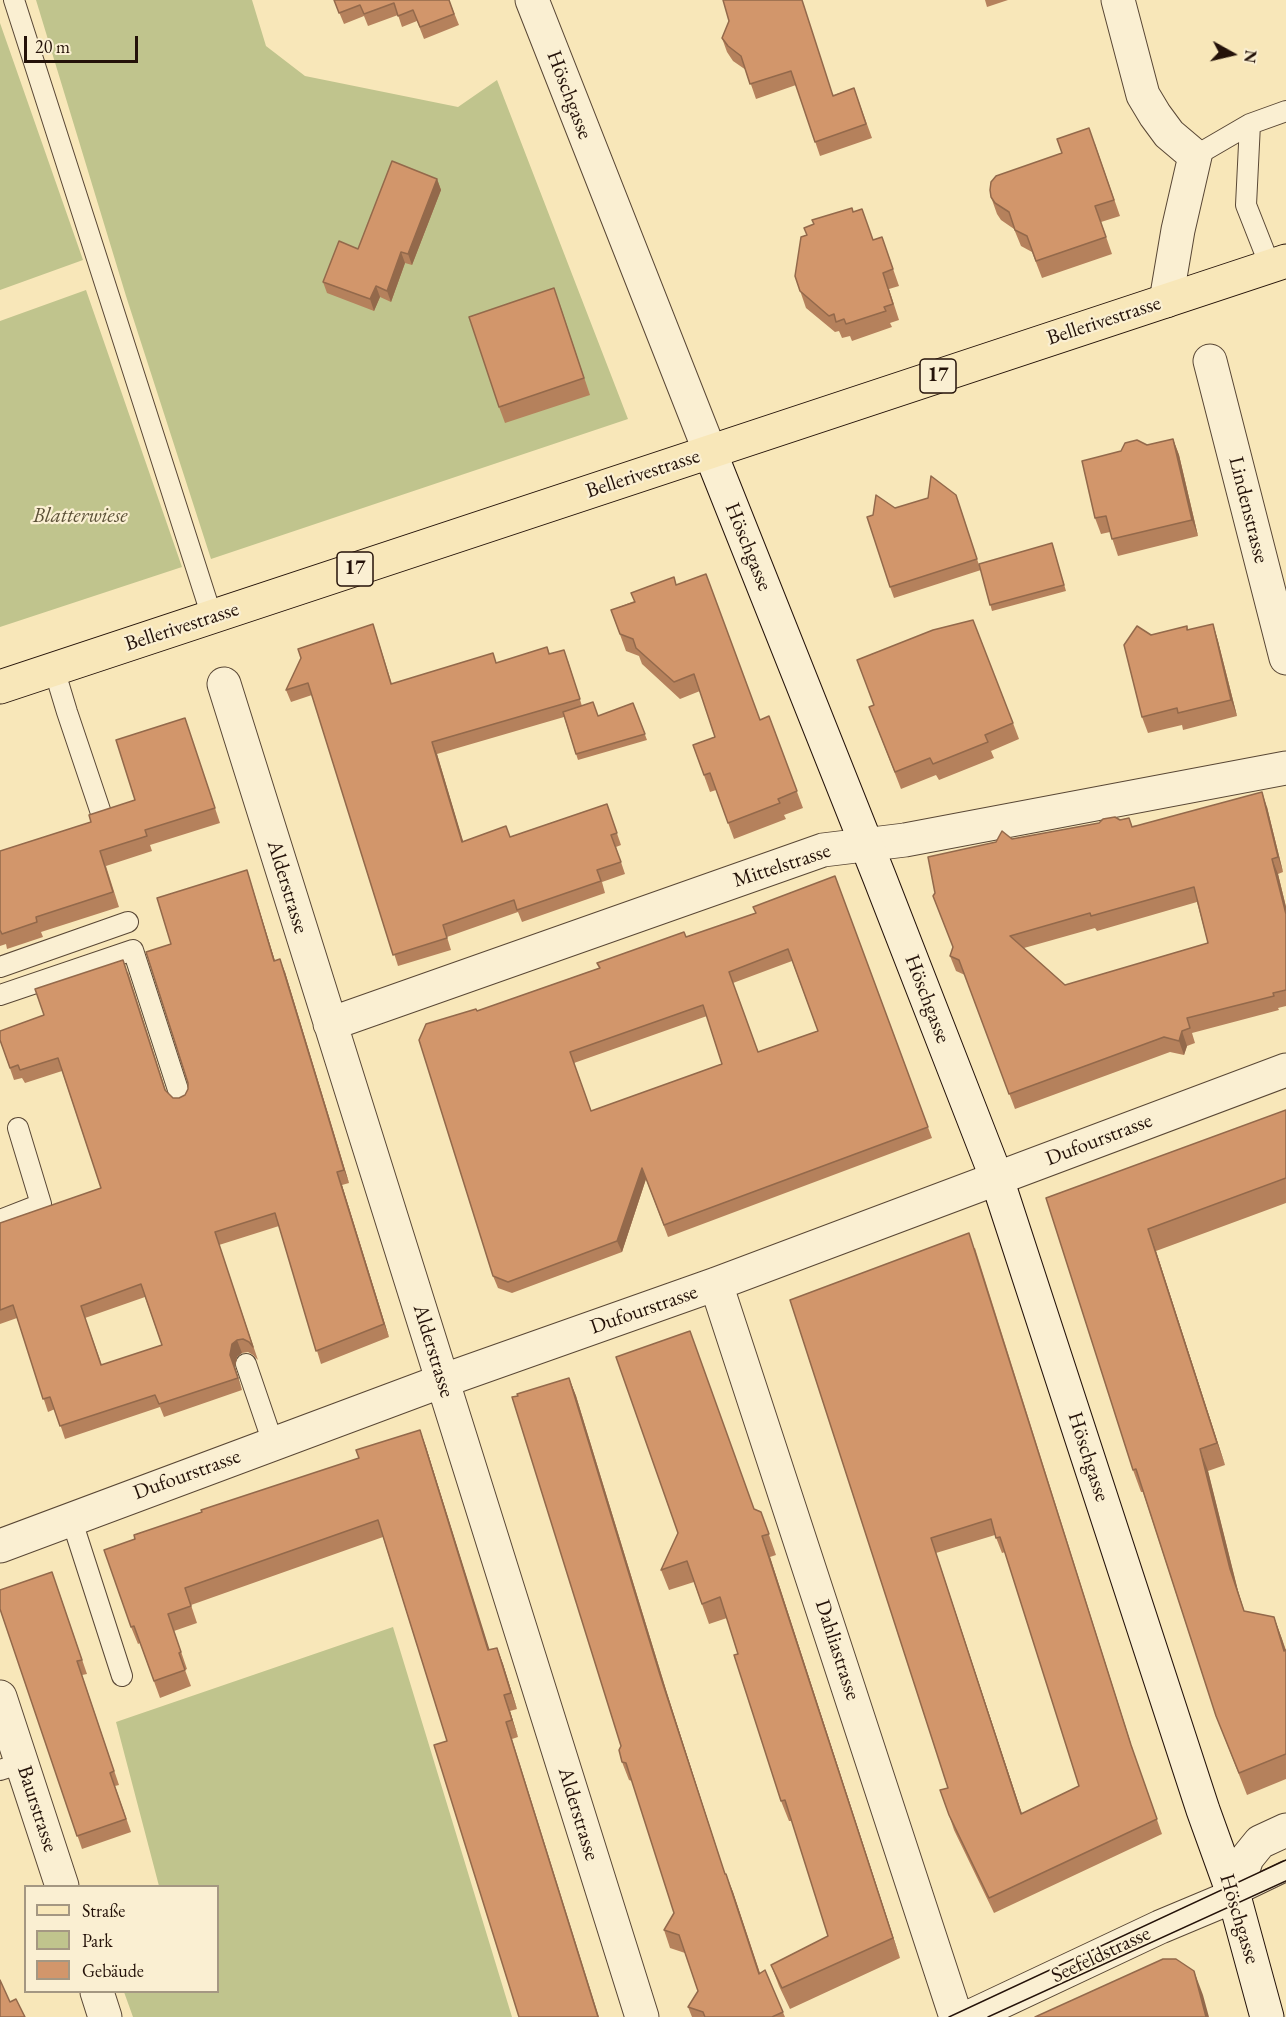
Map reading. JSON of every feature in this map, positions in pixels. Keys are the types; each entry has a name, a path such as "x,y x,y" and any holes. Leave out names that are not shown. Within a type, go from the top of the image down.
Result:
{"main road":[{"name":"Bellerivestrasse","path":"0,687 1278,263"}],"street":[{"name":"Höschgasse","path":"532,0 997,1179 1200,1801 1234,1896 1267,2017"},
{"path":"1118,0 1143,95 1169,134 1195,156 1178,230 1166,301"},
{"name":"Lindenstrasse","path":"1210,361 1286,658"},
{"name":"Alderstrasse","path":"224,684 642,2017"},
{"name":"Mittelstrasse","path":"330,1024 823,850 916,838 1286,768"},
{"name":"Dufourstrasse","path":"0,1546 442,1380 716,1284 1286,1070"},
{"name":"Dahliastrasse","path":"716,1284 956,2017"},
{"name":"Baurstrasse","path":"0,1697 11,1766 61,1885"},
{"path":"1234,1896 1247,1858 1260,1842 1286,1830"},
{"name":"Seefeldstrasse","path":"969,2017 1234,1896"},
{"path":"97,1993 105,2017"}],"lane":[{"path":"14,0 212,617"},
{"path":"1195,156 1250,124 1286,111"},
{"path":"1250,124 1246,205 1278,263"},
{"path":"54,669 102,816"},
{"path":"0,967 128,922"},
{"path":"0,995 133,950 181,1099"},
{"path":"0,1220 41,1204 18,1128"},
{"path":"246,1364 273,1443"},
{"path":"71,1518 122,1676"},
{"name":"Seefeldstrasse","path":"1234,1896 1286,1871"}],"green space":[{"path":"36,0 252,0 266,46 305,76 458,107 497,80 628,419 211,559 126,296"},
{"path":"0,23 83,260 0,290"},
{"name":"Blatterwiese","path":"86,290 182,567 0,627 0,321"},
{"path":"393,1627 512,2017 133,2017 124,1993 219,1993 219,1885 159,1885 116,1722"}],"building":[{"path":"334,0 449,0 454,14 420,27 413,10 398,16 394,3 364,14 360,5 339,13"},
{"path":"723,0 802,0 833,96 854,88 866,124 815,142 791,71 750,84 741,56 722,38 729,21"},
{"path":"1089,128 1114,200 1095,206 1106,237 1036,261 1027,236 1015,230 1009,212 995,203 991,197 991,182 996,176 1062,153 1057,139"},
{"path":"392,161 437,179 408,254 401,252 387,291 376,286 370,299 323,282 339,241 358,249"},
{"path":"852,208 853,212 862,209 873,240 882,237 893,269 883,273 893,304 884,307 886,311 846,324 844,319 836,322 834,314 829,316 800,291 795,276 801,237 807,235 804,228 814,224 812,220"},
{"path":"554,288 584,378 499,407 469,317"},
{"path":"1173,439 1192,520 1112,539 1106,516 1095,518 1082,461 1121,451 1125,443 1137,440 1147,445"},
{"path":"931,476 956,495 977,559 890,587 867,517 873,515 876,495 895,508 928,498"},
{"path":"1052,543 1064,585 990,605 979,564"},
{"path":"706,574 760,720 769,716 797,791 778,799 780,803 728,823 710,773 704,775 693,745 715,737 694,674 674,682 636,648 633,639 620,634 611,610 635,602 631,593 674,577 676,585"},
{"path":"973,620 1013,723 985,735 988,742 933,764 930,758 895,772 869,707 874,705 857,660 933,630"},
{"path":"373,624 391,684 493,653 496,663 547,647 549,654 564,650 580,699 432,742 462,842 506,826 510,837 607,804 617,833 611,835 621,862 597,870 601,881 517,910 514,900 443,925 447,938 393,955 308,683 286,690 301,658 298,649"},
{"path":"1213,624 1231,700 1178,713 1177,708 1142,717 1124,645 1137,626 1151,635 1187,626 1187,630"},
{"path":"593,702 598,716 633,703 645,734 576,754 563,712"},
{"path":"185,718 215,808 145,830 147,836 100,851 113,892 36,917 37,922 2,934 0,930 0,851 91,822 89,815 135,800 116,740"},
{"path":"1262,792 1278,857 1272,859 1286,914 1286,990 1273,993 1274,996 1187,1018 1190,1028 1182,1031 1179,1041 1164,1037 1009,1094 959,960 950,956 953,947 933,896 935,893 928,857 996,842 1002,831 1012,839 1099,823 1103,819 1115,817 1120,820 1129,818 1132,827","holes":["1194,887 1208,943 1065,985 1010,936"]},
{"path":"247,870 274,961 280,959 326,1110 344,1170 337,1172 384,1324 316,1351 275,1213 215,1232 253,1347 243,1339 232,1344 230,1355 238,1378 159,1404 155,1395 60,1426 50,1397 43,1399 13,1305 0,1310 0,1223 101,1188 58,1058 20,1070 18,1065 10,1068 0,1040 0,1031 44,1015 35,989 123,960 165,1090 173,1098 185,1095 188,1083 146,952 171,944 157,898","holes":["141,1284 162,1345 101,1365 81,1306"]},
{"path":"835,876 928,1127 664,1225 642,1168 617,1241 508,1282 493,1276 419,1040 426,1024 476,1009 477,1011 600,968 597,963 684,932 686,937 756,913 753,907","holes":["788,949 818,1031 758,1052 729,972","703,1005 722,1064 591,1111 570,1052"]},
{"path":"1286,1110 1286,1178 1148,1229 1217,1443 1200,1449 1230,1569 1244,1611 1274,1617 1284,1651 1286,1650 1286,1754 1239,1773 1216,1716 1136,1469 1133,1470 1046,1198"},
{"path":"969,1233 1131,1745 1157,1819 989,1898 949,1815 940,1790 948,1788 790,1300","holes":["991,1519 996,1538 1000,1537 1079,1786 1021,1814 931,1538"]},
{"path":"690,1331 754,1509 761,1512 769,1534 762,1536 893,1938 782,1988 771,1965 828,1936 785,1800 781,1801 734,1655 738,1654 720,1597 702,1604 687,1561 661,1570 678,1533 616,1357"},
{"path":"569,1378 660,1675 725,1874 759,1974 765,1970 783,2012 772,2017 705,2017 703,2012 688,2007 698,1991 679,1935 664,1930 674,1913 626,1763 622,1762 619,1750 621,1746 512,1397"},
{"path":"420,1430 488,1650 497,1648 511,1693 504,1695 512,1720 506,1722 598,2017 519,2017 434,1745 447,1741 378,1520 185,1588 191,1606 168,1614 185,1670 154,1681 134,1626 131,1627 104,1550 135,1539 134,1535 202,1512 201,1510 359,1458 356,1450"},
{"path":"52,1572 82,1660 77,1661 114,1771 110,1773 126,1819 77,1836 0,1609 0,1590"},
{"path":"1163,1959 1176,1959 1194,1971 1206,2017 1035,2017"},
{"path":"0,1980 10,2002 16,1999 25,2017 0,2017"}],"tram line":[{"path":"949,2017 1286,1860"},
{"path":"988,2017 1286,1881"}]}
